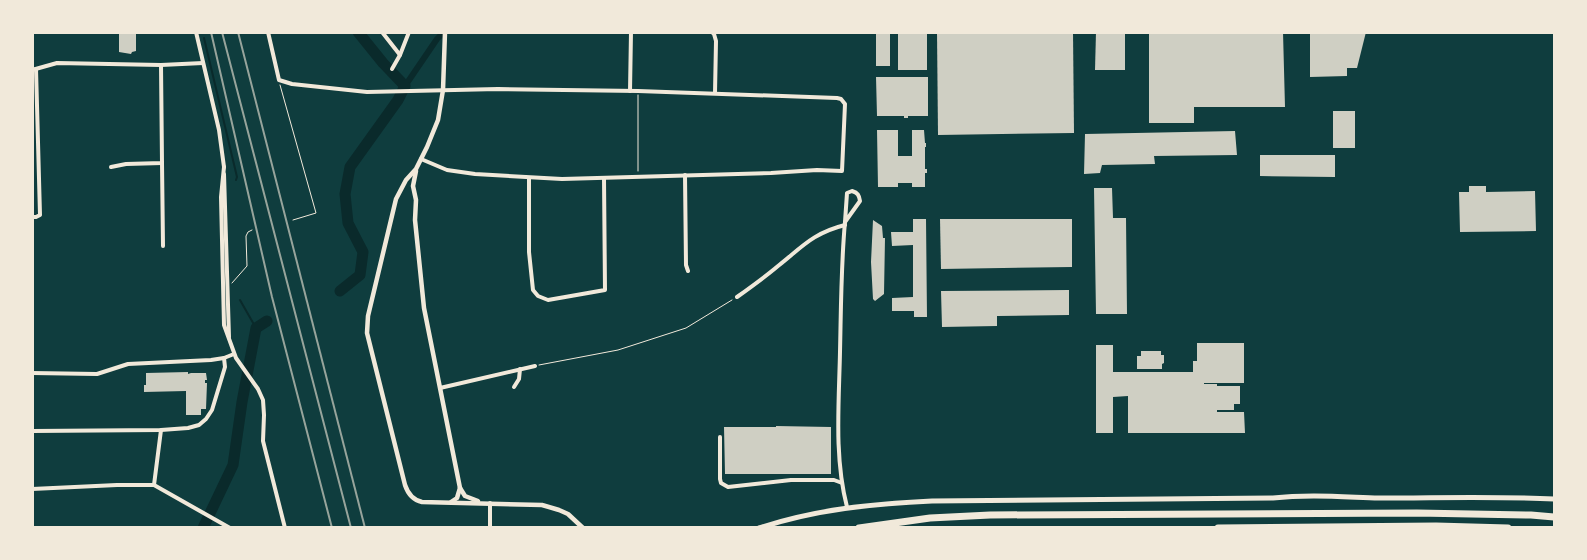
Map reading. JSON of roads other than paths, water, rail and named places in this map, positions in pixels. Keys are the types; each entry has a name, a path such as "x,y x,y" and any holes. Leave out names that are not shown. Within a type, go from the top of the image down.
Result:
{"highway":[{"path":"859,528 930,518 990,515 1417,513 1554,517"},
{"path":"1218,528 1426,526 1508,528"}],"main road":[{"path":"759,528 810,514 847,508 932,501 1273,498 1309,495 1346,498 1508,497 1554,499"}],"street":[{"path":"196,32 222,147 229,339"},
{"path":"268,32 279,80 292,84 367,92 498,89 714,93 837,98 845,104 846,116 842,171 818,170 562,179 458,172 442,168 421,159"},
{"path":"382,32 400,55"},
{"path":"392,69 409,32"},
{"path":"445,32 442,90 436,128 416,169 406,180 396,199 368,316 366,333 406,489 418,501 549,507 568,514 583,528"},
{"path":"630,91 631,32"},
{"path":"712,32 716,41 714,93"},
{"path":"32,217 40,215 34,69 57,62 161,65 203,63"},
{"path":"161,65 163,246"},
{"path":"111,167 126,164 162,163"},
{"path":"224,167 221,197 223,322 234,354 263,400 263,440 285,528"},
{"path":"416,169 413,186 416,200 424,308 460,488 465,496 470,499 490,504"},
{"path":"685,175 686,267 688,271"},
{"path":"529,178 531,280 533,290 538,296 548,300 605,290 604,178"},
{"path":"737,297 812,238 824,231 845,224 859,204 857,192 847,193 845,224 839,400 839,445 842,483 847,508"},
{"path":"32,373 97,374 128,364 211,360 234,354"},
{"path":"32,431 161,430 188,428 199,425 212,410 225,363 224,358"},
{"path":"440,388 536,366"},
{"path":"514,387 519,379 520,369"},
{"path":"154,485 161,430"},
{"path":"720,437 720,479 721,483 728,487 791,480 834,480 842,483"},
{"path":"32,488 154,485 230,528"},
{"path":"450,502 457,498 460,488"},
{"path":"490,504 490,528"}],"waterway":[{"path":"340,291 360,275 363,252 348,223 345,194 350,167 398,100 405,86 358,32"},
{"path":"405,86 437,39 444,32"},
{"path":"204,38 237,177 236,180"},
{"path":"240,300 256,328"},
{"path":"203,528 233,465 242,402 256,328 267,321"}],"railway":[{"path":"211,32 272,297 332,528"},
{"path":"222,32 351,528"},
{"path":"238,32 365,528"}]}
